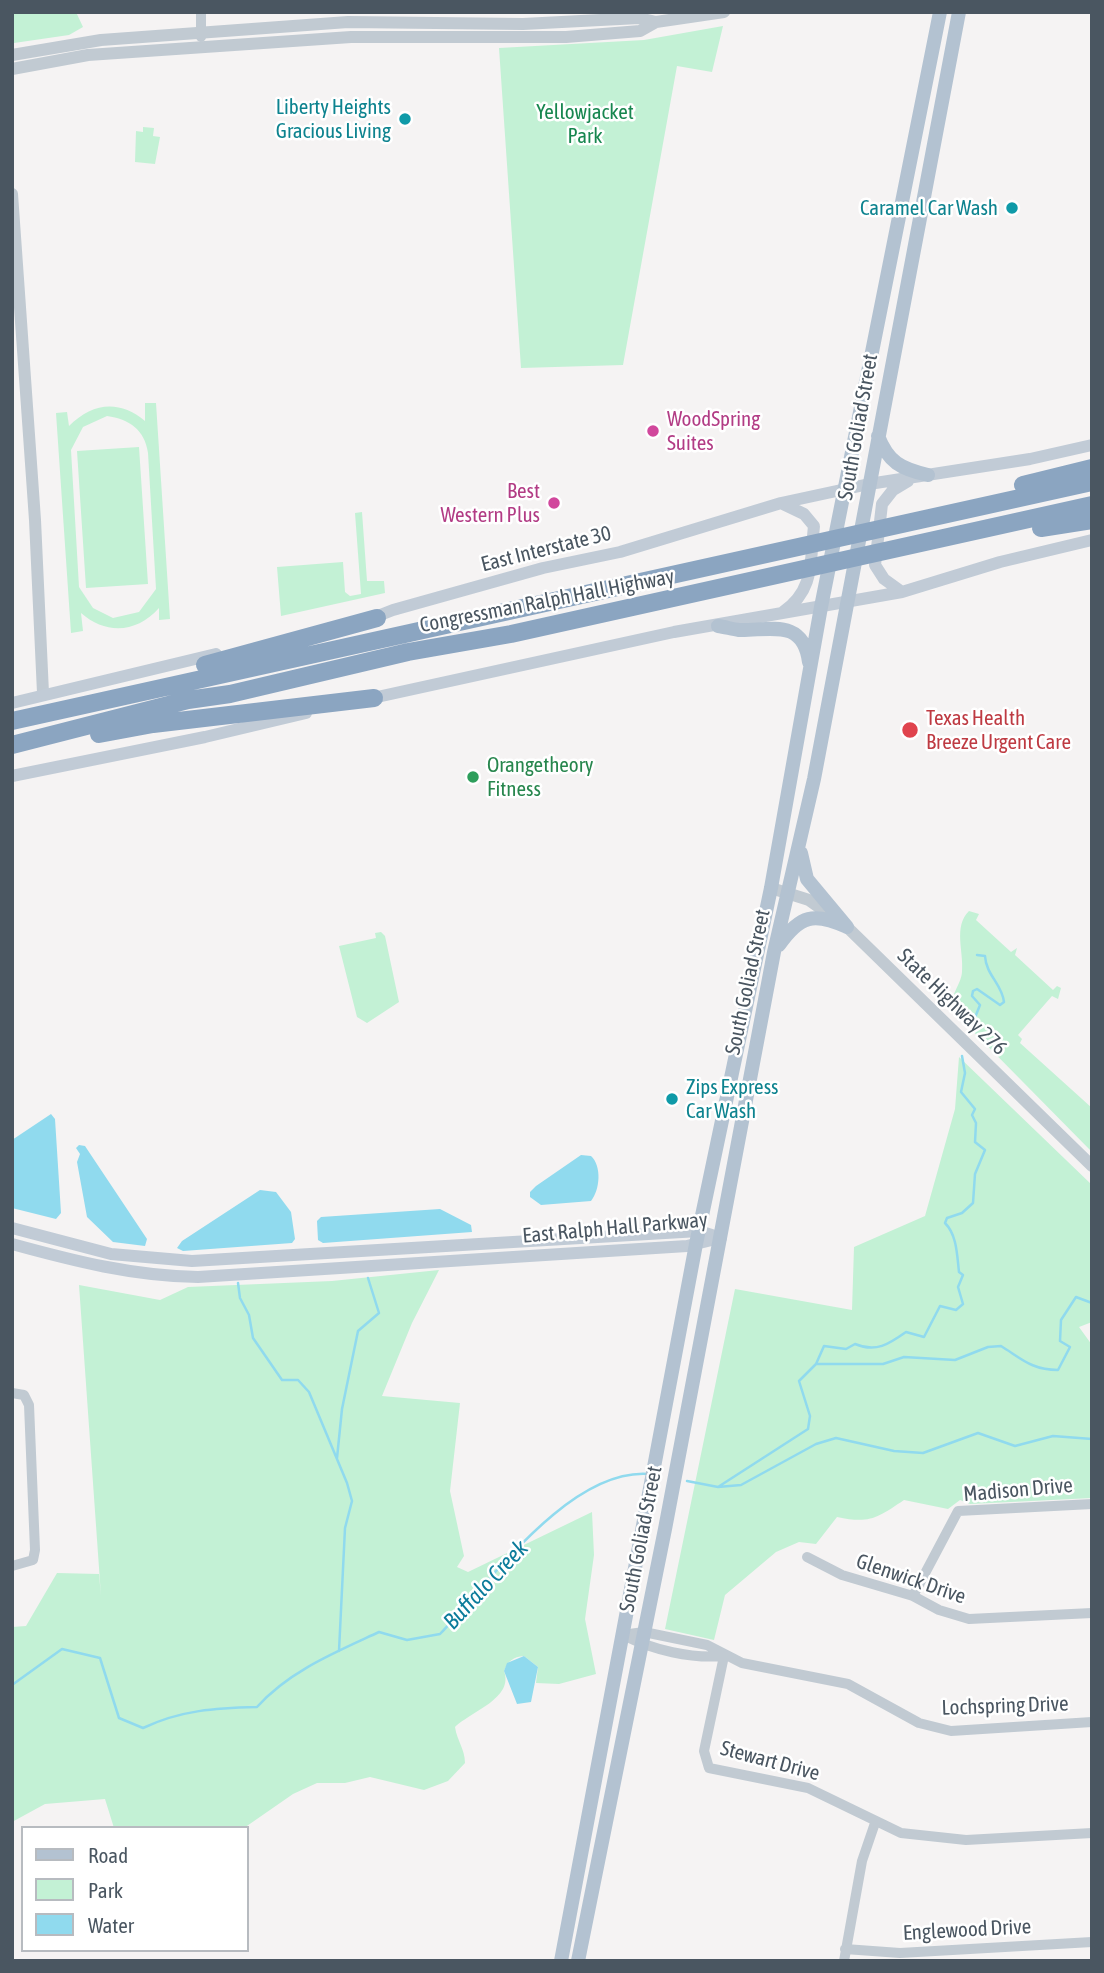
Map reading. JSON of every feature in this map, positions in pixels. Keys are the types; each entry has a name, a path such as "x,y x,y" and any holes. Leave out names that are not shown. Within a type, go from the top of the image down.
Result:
{"highway":[{"path":"904,519 1092,468"},
{"name":"Congressman Ralph Hall Highway","path":"12,721 904,519 1092,482"},
{"name":"Congressman Ralph Hall Highway","path":"12,747 188,700 884,555 1092,505"},
{"path":"884,555 1092,520"},
{"path":"97,701 134,685 377,618"},
{"path":"12,747 153,724 374,698"}],"main road":[{"name":"South Goliad Street","path":"561,1961 697,1237 771,888 821,607 940,12"},
{"name":"South Goliad Street","path":"578,1961 721,1238 774,952 800,843 959,12"},
{"path":"921,106 925,143 922,156 930,159"},
{"path":"895,240 914,243"},
{"path":"878,434 891,461 921,477"},
{"name":"East Interstate 30","path":"12,703 43,693 274,638 377,618 393,610 543,568 620,551 781,503 869,484 1030,459 1092,445"},
{"path":"902,592 884,579 875,565 882,504 893,490 921,477"},
{"path":"777,616 803,596 808,583 814,526 804,514 781,503"},
{"path":"12,776 205,737 674,632 902,592 1000,562 1092,540"},
{"path":"718,626 740,630 773,626 785,629 803,644 810,669"},
{"path":"800,843 807,879 847,927"},
{"path":"774,952 790,930 811,918 822,917 847,927"},
{"path":"735,1056 744,1063 730,1139 738,1147"},
{"name":"East Ralph Hall Parkway","path":"12,1228 111,1254 164,1261 548,1240 721,1238"},
{"name":"East Ralph Hall Parkway","path":"12,1244 101,1268 163,1276 313,1270 549,1254 697,1237"},
{"path":"548,1240 549,1254"},
{"path":"489,1244 491,1258"},
{"path":"312,1254 313,1270"},
{"path":"163,1276 164,1261"}],"street":[{"path":"200,48 201,12"},
{"path":"12,69 88,55 373,36 566,37 640,31 656,22 724,12"},
{"path":"12,54 77,42 373,21 523,24 639,18 656,22"},
{"path":"12,194 35,520 43,693"},
{"name":"State Highway 276","path":"771,888 788,891 817,905 847,927 1092,1166"},
{"path":"12,1393 24,1395 29,1405 36,1550 33,1560 12,1566"},
{"name":"Madison Drive","path":"914,1596 958,1511 1092,1504"},
{"name":"Glenwick Drive","path":"807,1557 842,1575 914,1596 939,1610 969,1619 1092,1613"},
{"name":"Lochspring Drive","path":"622,1635 643,1638 705,1657 724,1656 848,1684 919,1723 951,1731 1092,1722"},
{"name":"Stewart Drive","path":"724,1656 704,1751 709,1768 808,1788 875,1823 901,1833 946,1839 1092,1833"},
{"path":"844,1961 862,1861 875,1823"},
{"name":"Englewood Drive","path":"845,1949 900,1953 1092,1942"}],"green space":[{"path":"12,12 76,12 83,27 69,35 14,43"},
{"name":"Yellowjacket Park","path":"723,26 712,72 677,66 623,365 521,368 499,48 644,40"},
{"path":"143,127 154,128 153,136 160,137 155,164 135,162 136,131 143,132"},
{"path":"145,403 156,403 170,619 159,620 159,608 141,622 111,628 81,613 83,631 71,633 56,413 67,412 69,426 87,412 106,407 125,409 145,421","holes":["107,416 135,427 146,445 156,589 139,612 113,618 93,608 79,587 71,450 83,427"]},
{"path":"139,447 148,584 86,588 77,451"},
{"path":"362,512 367,581 384,581 385,593 281,616 277,567 343,562 345,592 350,596 361,594 355,513"},
{"path":"969,911 979,914 976,920 1011,952 1017,948 1015,955 1053,990 1057,986 1061,988 1058,999 1052,996 1018,1035 1022,1039 1020,1043 1092,1108 1092,1152 952,1010 952,1000 962,972 961,924"},
{"path":"381,932 385,936 399,1002 367,1023 357,1017 339,946 376,938 375,933"},
{"path":"959,1057 1092,1185 1092,1322 1079,1327 1092,1345 1092,1498 970,1504 960,1500 948,1509 904,1500 873,1518 858,1520 837,1517 816,1544 799,1542 776,1552 725,1595 714,1640 665,1629 735,1289 852,1310 854,1247 925,1216 955,1109"},
{"path":"439,1270 412,1323 382,1396 460,1403 450,1491 464,1556 457,1567 468,1572 592,1512 594,1555 585,1619 596,1674 559,1684 536,1683 538,1667 524,1656 511,1660 504,1671 503,1689 490,1703 455,1727 465,1763 448,1781 424,1790 370,1777 345,1783 317,1783 293,1794 247,1826 113,1826 105,1799 45,1804 12,1822 12,1627 26,1626 57,1573 99,1574 101,1596 79,1285 160,1300 188,1287 332,1281"}],"water":[{"path":"51,1114 55,1119 61,1213 56,1219 12,1208 12,1140"},
{"path":"79,1145 85,1146 147,1239 145,1246 113,1242 87,1217 77,1162 80,1154 76,1148"},
{"path":"581,1155 591,1156 597,1166 598,1185 591,1201 541,1205 530,1197 530,1192 536,1186"},
{"path":"260,1190 276,1192 291,1212 295,1239 292,1243 183,1251 177,1248 182,1241"},
{"path":"440,1209 471,1225 472,1232 323,1243 318,1240 317,1221 321,1217"},
{"path":"524,1656 538,1667 531,1702 517,1704 504,1671 507,1663"}],"waterway":[{"path":"976,1031 974,1020 980,1005 972,996 973,991 977,989 1000,1005 1004,1002 988,969 985,956 977,955"},
{"path":"816,1364 824,1346 846,1349 855,1344 876,1347 906,1332 924,1337 940,1306 956,1310 963,1304 958,1287 963,1275 959,1272 954,1239 945,1223 947,1218 962,1213 973,1203 975,1174 985,1150 975,1142 976,1123 972,1115 975,1109 961,1092 965,1073 962,1056"},
{"path":"337,1458 342,1409 358,1331 379,1313 368,1278"},
{"path":"238,1283 240,1298 249,1315 253,1338 282,1380 298,1380 309,1392 352,1501 345,1528 339,1651"},
{"path":"718,1487 808,1429 810,1416 799,1381 816,1364 883,1364 904,1357 955,1360 988,1347 1001,1346 1034,1366 1058,1370 1070,1347 1060,1341 1061,1320 1076,1297 1092,1303"},
{"name":"Buffalo Creek","path":"687,1481 718,1487 741,1485 816,1444 836,1438 894,1451 923,1453 978,1433 1015,1446 1053,1436 1092,1439"},
{"name":"Buffalo Creek","path":"12,1685 62,1649 100,1658 119,1718 143,1728 171,1717 199,1711 257,1707 298,1673 379,1632 407,1640 440,1634 507,1560 560,1509 589,1490 618,1477 648,1474"}],"place":[{"name":"Liberty Heights Gracious Living","path":"405,119"},
{"name":"Caramel Car Wash","path":"1012,208"},
{"name":"WoodSpring Suites","path":"653,431"},
{"name":"Best Western Plus","path":"554,503"},
{"name":"Texas Health Breeze Urgent Care","path":"910,730"},
{"name":"Orangetheory Fitness","path":"473,777"},
{"name":"Zips Express Car Wash","path":"672,1099"}]}
